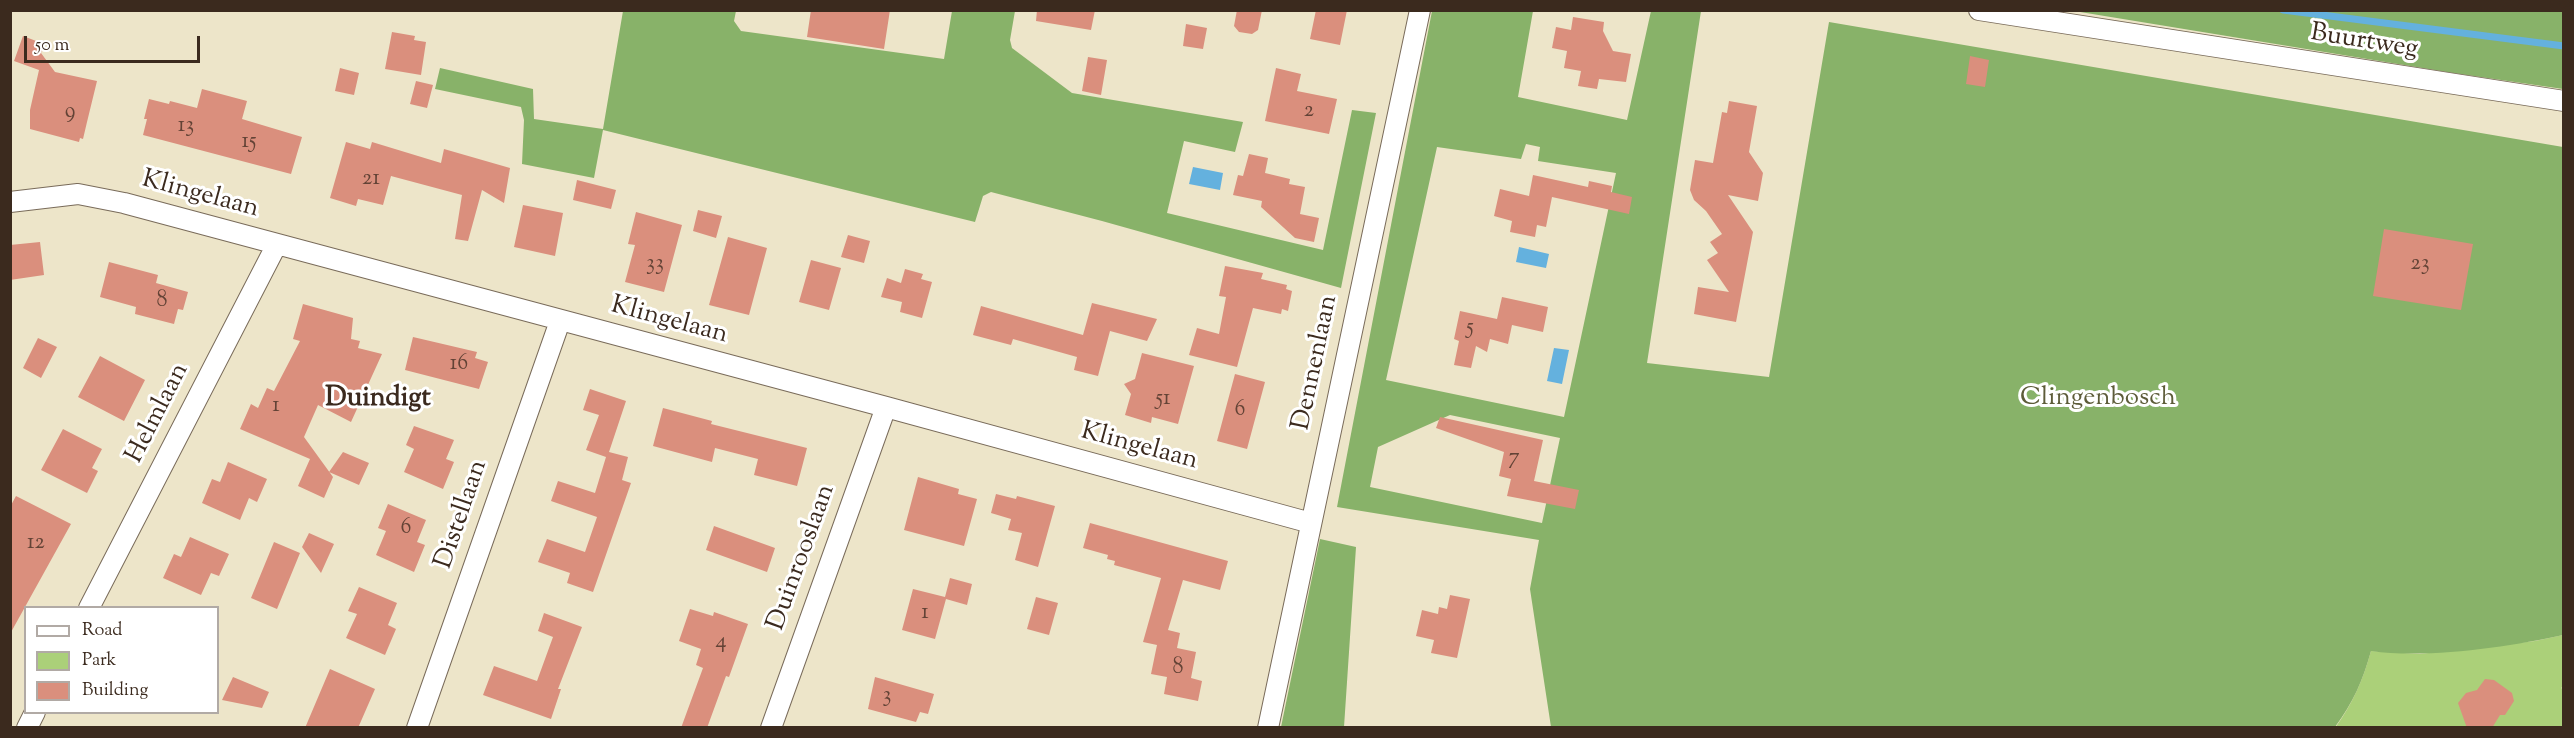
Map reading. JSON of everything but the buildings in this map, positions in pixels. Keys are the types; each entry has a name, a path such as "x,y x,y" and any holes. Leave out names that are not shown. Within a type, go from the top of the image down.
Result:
{"street":[{"name":"Dennenlaan","path":"1268,728 1420,10"},
{"name":"Buurtweg","path":"1979,10 2564,101"},
{"name":"Klingelaan","path":"10,202 78,194 124,203 1311,523"},
{"name":"Helmlaan","path":"90,606 277,244"},
{"name":"Distellaan","path":"417,728 560,321"},
{"name":"Duinrooslaan","path":"771,728 886,407"},
{"path":"27,728 34,714"}],"green space":[{"path":"623,11 736,11 734,21 741,31 944,59 952,11 1015,11 1010,40 1012,48 1072,93 1243,122 1235,152 1184,141 1167,213 1323,250 1352,110 1376,113 1341,288 991,192 983,196 975,222 603,130 594,178 522,164 524,120 521,107 435,89 440,68 533,89 534,119 603,129"},
{"name":"Clingenbosch","path":"1432,11 1533,11 1518,97 1627,120 1651,11 1701,11 1647,363 1769,377 1829,22 2563,147 2563,635 2518,644 2442,653 2371,651 2357,691 2335,727 1551,727 1530,589 1539,540 1337,507","holes":["1526,144 1540,147 1538,161 1616,173 1564,417 1386,380 1437,147 1521,159","1450,415 1560,438 1542,523 1370,487 1378,447"]},
{"path":"2074,11 2563,11 2563,89 2453,73"},
{"path":"1320,539 1356,547 1344,727 1281,727"},
{"path":"2563,635 2564,686 2561,688 2563,689 2563,727 2335,728 2357,691 2371,651 2420,654 2535,641"}],"water":[{"path":"1193,167 1223,173 1220,190 1189,184"},
{"path":"1519,247 1549,254 1546,268 1516,262"},
{"path":"1554,348 1569,350 1562,384 1547,381"}],"waterway":[{"path":"2283,10 2564,46"}],"district":[{"name":"Duindigt","path":"378,400"}]}
